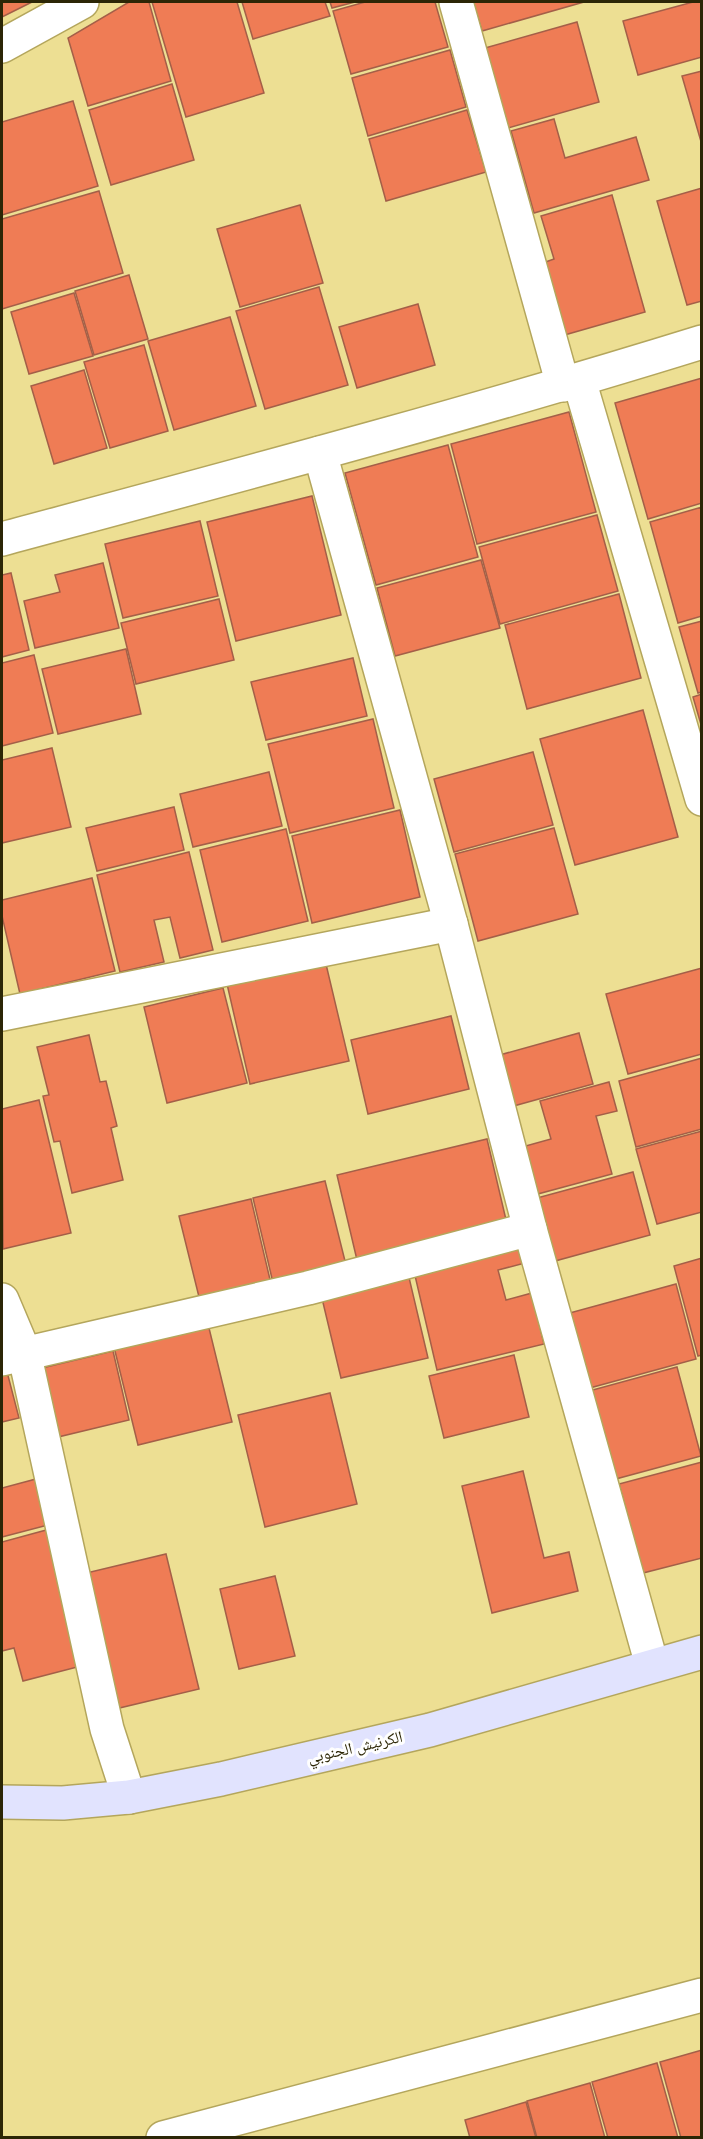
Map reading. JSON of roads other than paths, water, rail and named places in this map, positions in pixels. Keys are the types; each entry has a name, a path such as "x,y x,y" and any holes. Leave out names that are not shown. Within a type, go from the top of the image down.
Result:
{"main road":[{"name":"الكرنيش الجنوبي","path":"2,1802 63,1803 129,1797 221,1779 430,1730 702,1652"}],"street":[{"path":"2,46 82,2"},
{"path":"456,2 571,382 702,799"},
{"path":"2,539 320,453 571,382 702,342"},
{"path":"320,453 451,924 530,1229 652,1665"},
{"path":"2,1014 451,924"},
{"path":"13,1355 308,1288 530,1229"},
{"path":"2,1300 13,1355 107,1729 129,1797"},
{"path":"163,2138 702,1995"}]}
